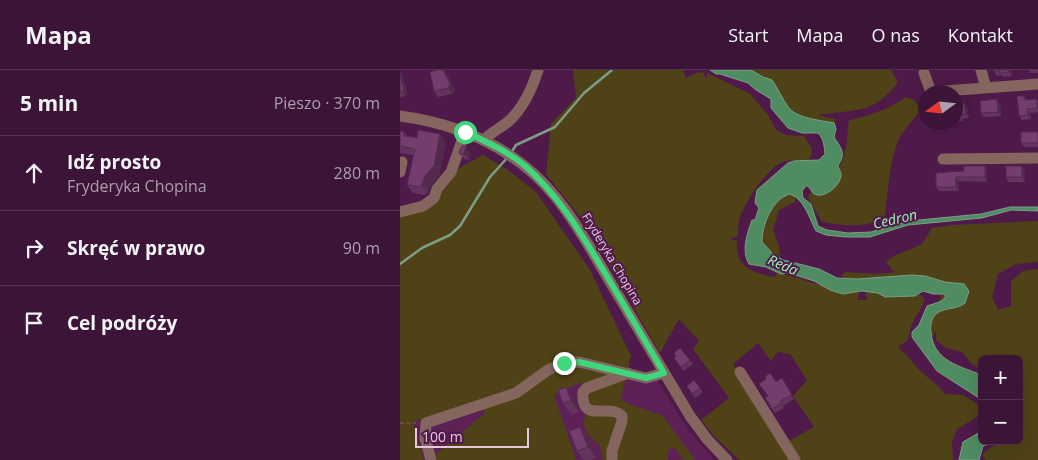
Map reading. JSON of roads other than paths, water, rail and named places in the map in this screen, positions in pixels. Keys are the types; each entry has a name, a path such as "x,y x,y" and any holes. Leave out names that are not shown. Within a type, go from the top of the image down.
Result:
{"street":[{"path":"484,140 518,111 532,90 538,70"},
{"path":"980,70 986,88"},
{"path":"924,73 931,92 1038,84"},
{"name":"Fryderyka Chopina","path":"400,116 444,124 484,140 523,164 538,178 563,206 587,243 690,416 707,439 727,460"},
{"path":"400,212 423,206 434,198 437,189 451,172 465,132"},
{"path":"943,159 1038,158"},
{"path":"431,460 425,438 426,423 516,393 548,370 564,363 579,362 646,378 664,373"},
{"path":"740,372 795,460"},
{"path":"612,460 612,451 622,416 614,411 599,412 590,410 584,403 583,392 587,388 628,373"}],"water":[{"name":"Reda","path":"710,70 751,70 772,80 793,112 804,117 834,123 836,129 834,137 841,148 842,154 838,166 841,174 840,179 831,191 822,195 813,193 808,186 802,191 803,198 811,204 818,226 827,230 848,233 871,232 919,220 981,214 1010,207 1038,207 1038,211 1011,210 982,218 908,225 870,237 846,237 826,235 816,231 803,205 790,194 778,201 766,221 762,242 773,254 783,260 819,269 837,278 857,279 911,275 964,284 969,291 965,303 936,314 931,323 931,333 933,342 942,356 957,365 978,373 978,397 937,371 912,337 912,332 919,325 927,306 942,301 946,296 944,294 933,294 923,291 915,296 885,297 878,293 861,291 843,294 830,290 814,281 789,273 781,274 766,267 749,264 745,248 748,231 752,220 755,220 759,208 755,203 757,190 788,163 819,160 825,154 824,145 818,133 802,133 788,128 771,108 771,99 748,83 716,74"},
{"path":"978,433 978,445 986,445 983,446 979,460 959,460 963,442"}],"waterway":[{"path":"511,153 516,145 555,127 584,93 612,70"},
{"path":"400,264 422,248 450,235 460,226 490,177 508,157"}],"water label":[{"name":"Cedron","path":"895,219"}]}
